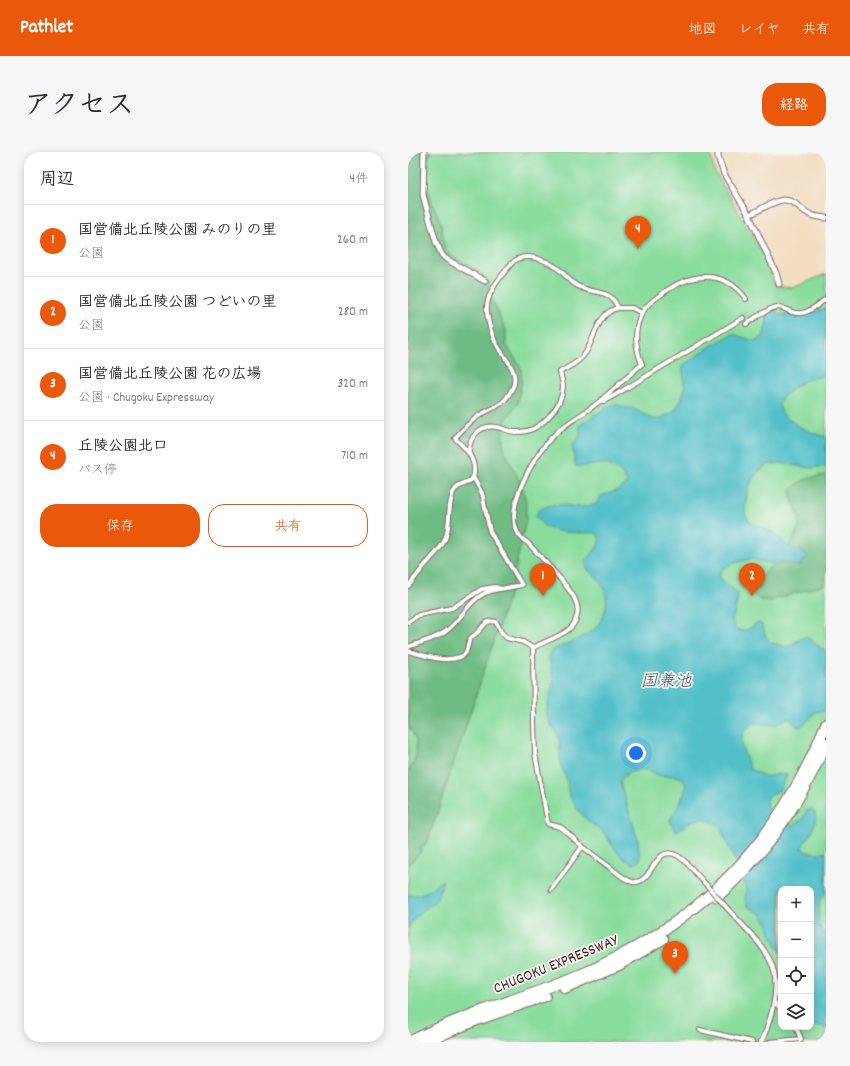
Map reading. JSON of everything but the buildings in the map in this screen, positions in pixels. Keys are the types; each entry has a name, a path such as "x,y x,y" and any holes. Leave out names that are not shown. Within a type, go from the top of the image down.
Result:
{"highway":[{"name":"CHUGOKU EXPRESSWAY","path":"425,1042 477,1020 565,988 619,965 648,949 704,909 771,839 805,771 826,724"},
{"name":"CHUGOKU EXPRESSWAY","path":"782,817 811,775 826,743"},
{"name":"CHUGOKU EXPRESSWAY","path":"409,1042 449,1023 568,980 616,959 658,934 735,875"}],"street":[{"path":"424,152 423,195 436,242 442,255 446,259 485,281"},
{"path":"718,152 718,157 724,174 749,215 776,273 779,284"},
{"path":"749,215 784,200 790,201 809,214 826,218"},
{"path":"469,453 455,438 476,418 495,409 502,403 513,386 515,379 510,364 494,339 486,309 492,292 505,271 514,261 522,257 528,257 546,263 560,270 580,287 609,295 618,308"},
{"path":"533,648 569,630 576,618 578,608 576,602 565,586 528,543 524,541 514,520 516,498 520,487 534,462 550,439 569,422 600,401 642,364 637,351 636,337 638,324 642,313 665,291 676,284 699,277 709,277 727,282 741,292 746,299"},
{"path":"746,324 777,307 793,313 808,312 826,299"},
{"path":"408,648 435,639 446,632 479,597 484,594 522,585 490,532 483,497 473,478 474,467 469,453 469,444 476,432 483,428 493,426 511,432 525,432 533,429 549,417 559,405 563,387 560,372 581,359 604,317 610,311 618,308 632,308 642,313"},
{"path":"600,401 604,401 743,318"},
{"path":"408,586 445,540 451,499 454,491 473,478"},
{"path":"408,622 419,615 452,608 482,589 495,587 500,589"},
{"path":"408,651 434,659 459,657 467,652 471,638 483,625 491,621 496,622 502,633 507,638 523,642 533,648"},
{"path":"533,648 535,748 548,824 560,828 620,875 632,882 637,882 647,876 657,858 663,855 676,855 681,858 760,945 770,959 776,985 774,1002 767,1031 761,1042"},
{"path":"551,890 582,846"},
{"path":"774,1002 778,1006"},
{"path":"700,1030 752,1042"},
{"path":"797,1030 801,1039 806,1042"},
{"path":"770,1042 801,1039"}],"green space":[{"path":"408,152 710,152 714,170 762,252 776,286 792,288 826,274 826,1042 408,1042"},
{"path":"408,152 431,152 426,162 424,171 425,180 441,225 447,251 458,260 474,268 489,283 490,296 506,330 506,344 521,368 522,378 518,403 505,421 502,435 505,452 523,488 526,503 526,520 511,589 429,838 419,854 408,865 408,773 416,756 416,740 408,725"},
{"path":"826,475 826,584 770,601 759,600 754,595 752,588 793,541 798,528 799,518 791,496 791,490 799,483 811,477"}],"water":[{"name":"国兼池","path":"826,308 825,373 797,385 779,402 780,409 789,420 804,429 826,437 826,466 810,468 780,463 767,465 753,478 748,490 745,505 745,514 750,522 776,534 786,545 807,554 808,557 799,566 788,563 775,564 751,559 734,563 722,569 719,575 737,594 738,598 732,621 737,629 744,631 758,623 761,624 768,640 774,644 786,647 805,637 826,650 826,711 815,712 807,722 800,727 797,727 787,718 776,725 754,723 744,733 742,744 750,769 766,777 778,774 787,775 779,791 767,799 766,804 775,821 793,826 803,818 807,811 812,809 815,812 816,818 814,828 802,848 806,852 826,853 826,893 820,900 818,924 826,936 826,1029 822,1026 814,1025 814,886 778,886 778,948 770,933 768,925 761,914 747,906 745,901 746,888 742,872 733,857 720,826 703,819 688,823 678,831 674,830 670,820 685,792 684,780 678,776 661,776 643,770 631,772 621,779 620,782 638,841 640,860 635,864 624,859 620,855 606,835 587,820 571,800 566,778 560,763 559,740 547,717 547,709 553,680 549,656 552,651 586,635 595,628 602,618 606,606 606,594 595,576 587,569 585,562 596,548 599,537 597,533 553,530 545,526 536,517 538,511 558,504 579,507 596,504 601,496 616,491 627,484 622,474 615,468 608,465 601,464 576,466 572,446 580,436 580,425 607,407 616,404 626,408 632,408 653,419 670,414 676,409 685,389 682,366 709,347 733,334 755,341 763,337 767,323 766,317 771,310 780,315 792,315"},
{"path":"442,880 443,881 437,899 413,919 408,929 408,895 426,892"}],"place":[{"name":"丘陵公園北口","path":"638,249"},
{"name":"国営備北丘陵公園 みのりの里","path":"543,596"},
{"name":"国営備北丘陵公園 つどいの里","path":"752,596"},
{"name":"国営備北丘陵公園 花の広場","path":"675,974"}]}
